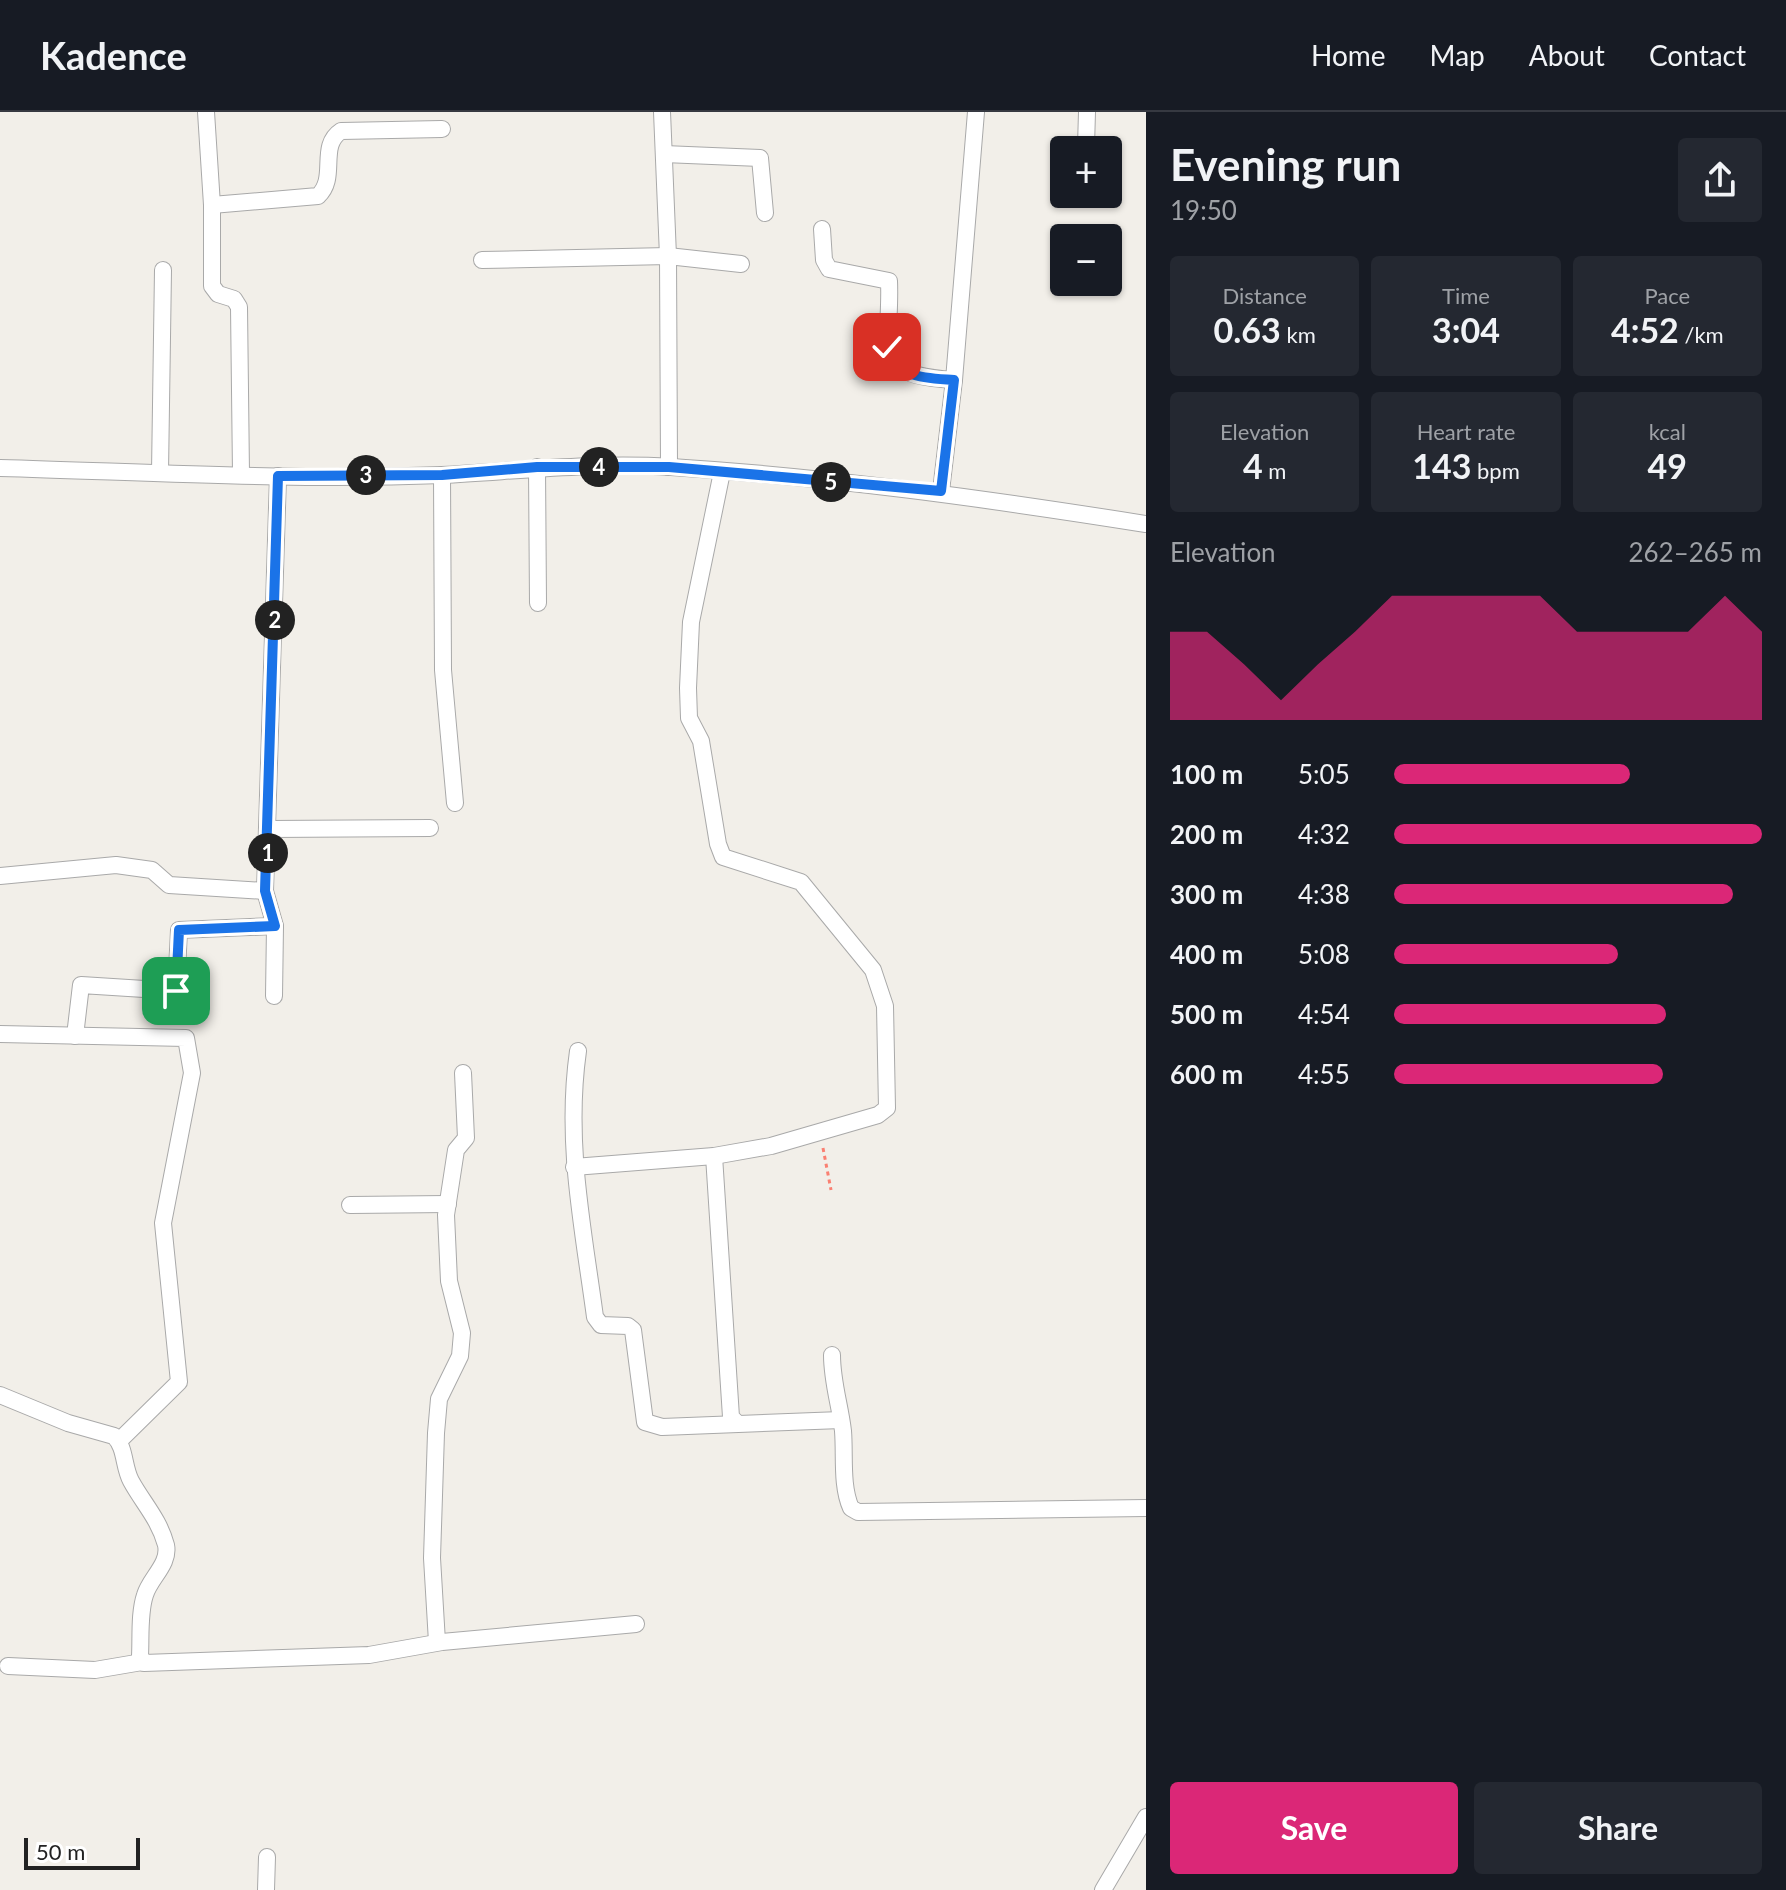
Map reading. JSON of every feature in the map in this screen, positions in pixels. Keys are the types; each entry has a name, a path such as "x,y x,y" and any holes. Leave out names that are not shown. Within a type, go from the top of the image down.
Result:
{"street":[{"path":"206,112 212,205 212,286 218,294 234,299 239,307 241,474"},
{"path":"662,112 668,256 669,467"},
{"path":"941,491 954,380 976,112"},
{"path":"1086,136 1087,112"},
{"path":"212,205 318,196 328,179 330,144 341,131 442,129"},
{"path":"664,154 760,158 765,213"},
{"path":"822,229 824,260 829,269 889,281 887,347 892,360 917,378 954,380"},
{"path":"482,260 668,256 741,264"},
{"path":"160,472 163,270"},
{"path":"537,467 538,603"},
{"path":"0,468 278,476 442,475 537,467 669,467 941,491 1146,524"},
{"path":"574,1167 714,1156 820,1133 878,1115 887,1108 885,1006 873,970 818,908 806,887 723,857 720,853 701,741 690,723 688,688 691,622 722,472"},
{"path":"442,475 443,670 455,803"},
{"path":"274,996 275,926 265,891 278,476"},
{"path":"269,829 430,828"},
{"path":"0,876 116,865 152,870 169,885 265,891"},
{"path":"75,1036 81,985 176,991 179,930 275,926"},
{"path":"0,1034 186,1038 192,1073 163,1223 179,1382 119,1441"},
{"path":"578,1051 571,1110 574,1167 595,1317 601,1325 628,1326 633,1330 645,1422 662,1427 732,1421 841,1420"},
{"path":"437,1642 432,1558 436,1433 439,1399 460,1356 462,1333 447,1270 448,1204 456,1150 466,1138 463,1073"},
{"path":"714,1156 732,1421"},
{"path":"350,1205 448,1204"},
{"path":"832,1355 832,1379 841,1420 847,1495 851,1508 858,1512 1146,1508"},
{"path":"1,1396 68,1423 114,1436 119,1441 127,1472 150,1506 166,1546 166,1559 145,1593 142,1662"},
{"path":"8,1666 95,1670 142,1662 369,1655 437,1642 558,1628 636,1624"},
{"path":"1103,1890 1146,1817"},
{"path":"266,1890 267,1857"}],"path":[{"path":"820,1133 831,1190"}],"route":[{"path":"176,991 179,930 275,926 271,903 265,891 278,476 442,475 537,467 669,467 941,491 954,380 917,378 892,360 887,347"}]}
